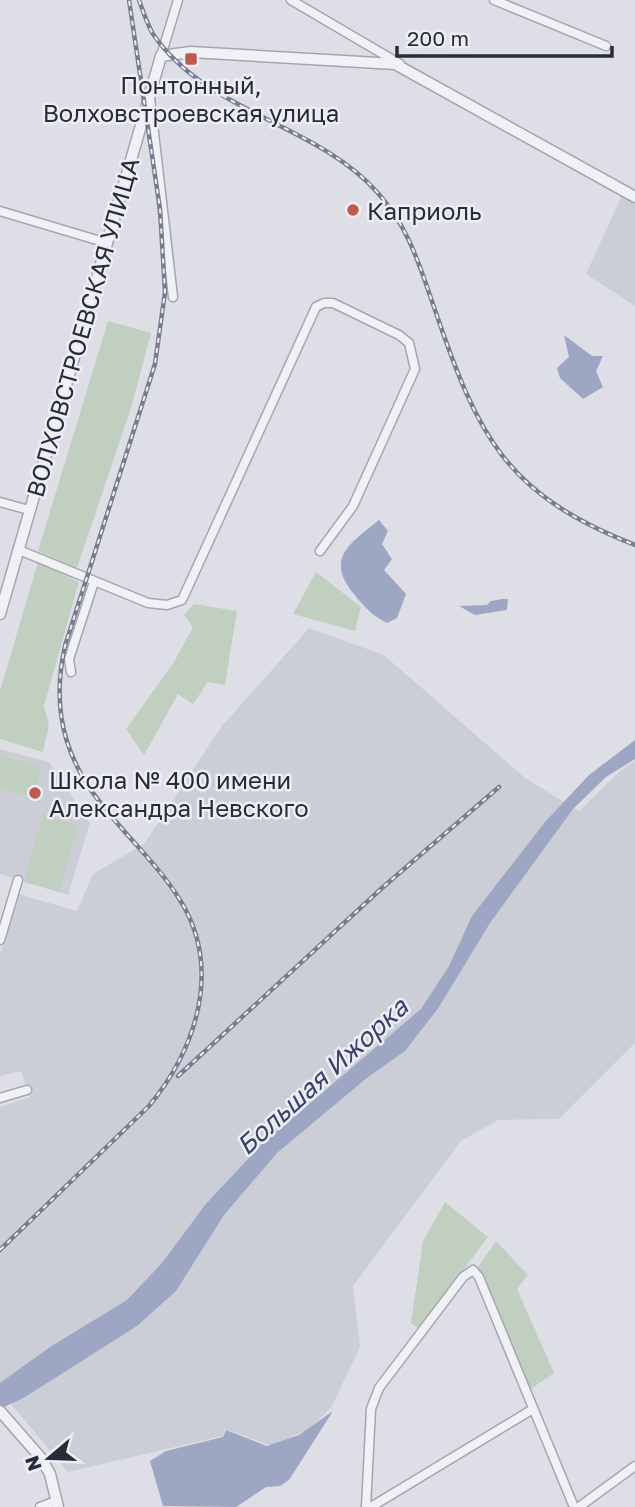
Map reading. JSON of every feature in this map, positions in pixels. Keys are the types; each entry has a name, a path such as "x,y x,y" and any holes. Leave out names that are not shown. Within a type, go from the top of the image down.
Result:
{"street":[{"name":"ВОЛХОВСТРОЕВСКАЯ УЛИЦА","path":"0,614 178,0"},
{"path":"291,0 635,197"},
{"path":"494,0 606,46"},
{"path":"161,56 191,52 382,61 411,70"},
{"path":"150,93 173,297"},
{"path":"0,211 107,243"},
{"path":"19,550 148,603 167,605 182,600 316,307 333,303 399,335 409,343 415,369 353,506 320,551"},
{"path":"0,502 29,510"},
{"path":"71,672 69,659 94,582"},
{"path":"0,940 18,880"},
{"path":"0,1098 27,1090"},
{"path":"368,1507 371,1409 379,1388 463,1277 473,1270 479,1277 574,1507"},
{"path":"368,1507 533,1409"},
{"path":"0,1411 41,1458 50,1474 57,1504 40,1507"},
{"path":"579,1507 635,1465"}],"shaded area":[{"path":"622,195 635,203 635,306 586,274"},
{"path":"309,628 384,655 525,778 579,811 618,773 635,761 635,1043 559,1119 498,1120 461,1141 353,1286 360,1347 332,1406 311,1428 272,1446 225,1429 223,1436 68,1472 0,1391 0,1107 30,1097 21,1071 0,1076 0,954 18,894 77,911 93,874 144,844 221,727"},
{"name":"Школа № 400 имени Александра Невского","path":"0,749 49,762 90,823 68,895 0,874"}],"green space":[{"path":"108,321 151,333 132,405 77,568 38,551"},
{"path":"38,562 79,582 44,706 49,725 43,752 0,739 0,691"},
{"path":"316,572 361,607 355,631 293,614"},
{"path":"194,604 237,611 225,685 208,682 193,704 178,694 144,755 126,729 174,662 193,627 184,615"},
{"path":"0,755 42,767 33,797 0,788"},
{"path":"43,815 78,825 59,892 24,882"},
{"path":"445,1202 488,1237 419,1329 411,1323 423,1241"},
{"path":"496,1241 528,1275 517,1289 554,1373 531,1389 478,1267"}],"water":[{"path":"564,335 592,356 603,356 596,371 603,387 583,399 560,378 557,368 569,357"},
{"path":"379,520 388,531 382,544 392,559 384,570 406,594 397,618 387,623 361,603 345,581 341,570 341,561 351,544"},
{"path":"508,599 507,610 475,615 459,606 487,605 491,601"},
{"path":"635,740 635,759 606,777 573,809 490,923 439,1007 405,1051 368,1077 277,1153 224,1215 176,1291 137,1326 25,1397 0,1409 0,1383 50,1347 127,1300 162,1263 205,1205 262,1144 421,1009 449,966 472,916 545,822 589,775"},
{"path":"333,1411 289,1480 280,1486 266,1487 236,1507 163,1506 150,1461 166,1451 223,1437 226,1430 267,1446 299,1435"}],"railway":[{"path":"0,1250 149,1106 166,1084 191,1034 201,980 200,953 193,926 180,900 87,784 70,751 61,717 60,682 65,646 155,364 165,292 160,209 129,0"},
{"path":"139,0 153,34 176,61 202,82 231,101 323,149 352,169 377,192 405,233 466,393 502,456 526,481 555,504 591,525 635,545"},
{"path":"178,1076 382,888 499,787"}],"place":[{"name":"Понтонный, Волховстроевская улица","path":"191,59"},
{"name":"Каприоль","path":"353,210"},
{"name":"Школа № 400 имени Александра Невского","path":"35,793"}],"water label":[{"name":"Большая Ижорка","path":"322,1076"}]}
